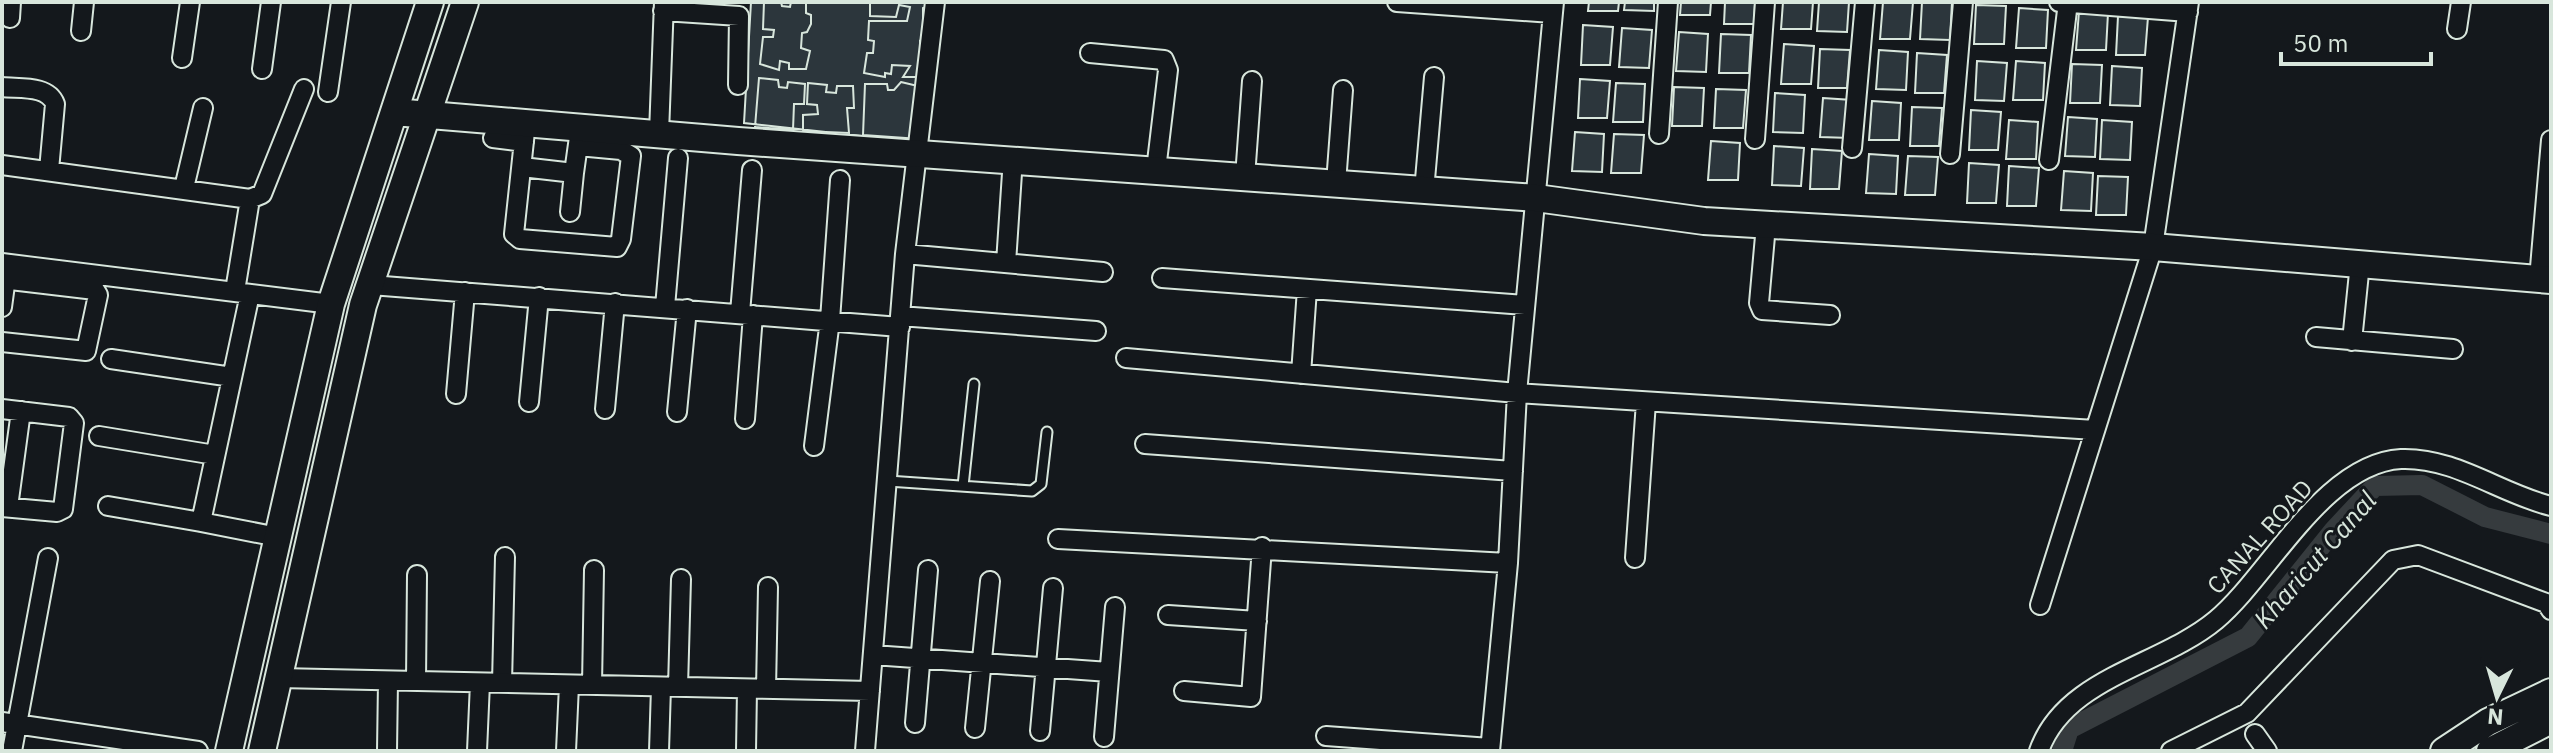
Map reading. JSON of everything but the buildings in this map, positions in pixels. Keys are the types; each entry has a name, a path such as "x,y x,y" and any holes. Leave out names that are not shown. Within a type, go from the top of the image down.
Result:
{"street":[{"path":"81,31 84,2"},
{"path":"182,58 190,2"},
{"path":"262,69 271,2"},
{"path":"328,92 341,2"},
{"path":"229,751 331,304 430,2"},
{"path":"262,751 351,349 465,2"},
{"path":"865,751 905,254 935,2"},
{"path":"1326,736 1380,746 1490,750 1508,563 1517,393 1553,8 1397,2"},
{"path":"1659,134 1668,2"},
{"path":"1755,139 1765,2"},
{"path":"1852,148 1865,2"},
{"path":"1950,154 1963,2"},
{"path":"2040,605 2153,247 2189,7 2059,2"},
{"path":"2049,160 2068,2"},
{"path":"2457,29 2461,2"},
{"path":"659,133 664,6 739,16 738,85"},
{"path":"1090,53 1164,60 1168,70 1156,170"},
{"path":"1424,191 1434,77"},
{"path":"1245,177 1252,81"},
{"path":"2,87 44,91 52,96 55,104 49,170"},
{"path":"2,165 250,199 262,194 304,89"},
{"path":"1336,183 1343,90"},
{"path":"184,188 203,108"},
{"path":"394,112 525,132 579,136 659,133 1013,158 1536,198 1704,221 2153,247 2545,279 2551,140"},
{"path":"493,138 525,132"},
{"path":"525,132 513,231 516,237 617,247 631,156 579,136"},
{"path":"570,212 579,136"},
{"path":"665,307 678,158"},
{"path":"1006,263 1013,158"},
{"path":"522,167 574,173"},
{"path":"745,419 752,170"},
{"path":"814,446 830,320 840,180"},
{"path":"201,522 232,377 250,199"},
{"path":"1766,225 1759,303 1762,310 1830,315"},
{"path":"905,254 1103,272"},
{"path":"2352,341 2360,263"},
{"path":"4,271 243,292 331,304"},
{"path":"2,307 4,271"},
{"path":"2,342 86,351 98,295 95,290 4,271"},
{"path":"1162,278 1525,305"},
{"path":"371,285 830,320 1096,331"},
{"path":"1301,374 1307,289"},
{"path":"456,394 465,292"},
{"path":"529,402 539,297"},
{"path":"605,409 615,303"},
{"path":"677,412 687,309"},
{"path":"2316,337 2453,349"},
{"path":"1126,358 1517,393 2095,430"},
{"path":"111,359 232,377"},
{"path":"1635,558 1646,402"},
{"path":"12,410 73,420 64,507 57,512 5,507 12,410"},
{"path":"99,436 215,455"},
{"path":"1145,444 1513,471"},
{"name":"CANAL ROAD","path":"2039,751 2043,740 2078,697 2185,643 2219,619 2308,514 2355,474 2399,459 2448,466 2551,506"},
{"path":"108,506 278,537"},
{"path":"1058,539 1262,547 1508,563"},
{"path":"1184,691 1251,697 1262,547"},
{"path":"2171,751 2247,713 2393,560 2418,555 2546,603 2551,610"},
{"path":"502,683 505,557"},
{"path":"12,751 10,723 48,558"},
{"path":"592,685 594,570"},
{"path":"915,723 928,570"},
{"path":"416,681 417,575"},
{"path":"659,751 670,687 681,579"},
{"path":"975,728 990,581"},
{"path":"746,751 757,689 768,587"},
{"path":"1040,731 1053,588"},
{"path":"1104,737 1115,607"},
{"path":"1168,615 1257,621"},
{"path":"873,655 1109,672"},
{"path":"279,678 870,691"},
{"path":"387,751 388,681"},
{"path":"477,751 480,683"},
{"path":"566,751 569,685"},
{"path":"2444,751 2488,722 2551,692"},
{"path":"2490,751 2551,720"},
{"path":"10,723 80,742 198,751"},
{"path":"2255,734 2267,751"}],"lane":[{"path":"963,486 974,384"},
{"path":"888,481 1032,491 1041,484 1047,432"}],"waterway":[{"name":"Kharicut Canal","path":"2062,751 2069,729 2248,637 2334,530 2375,486 2422,485 2485,517 2551,534"}]}
